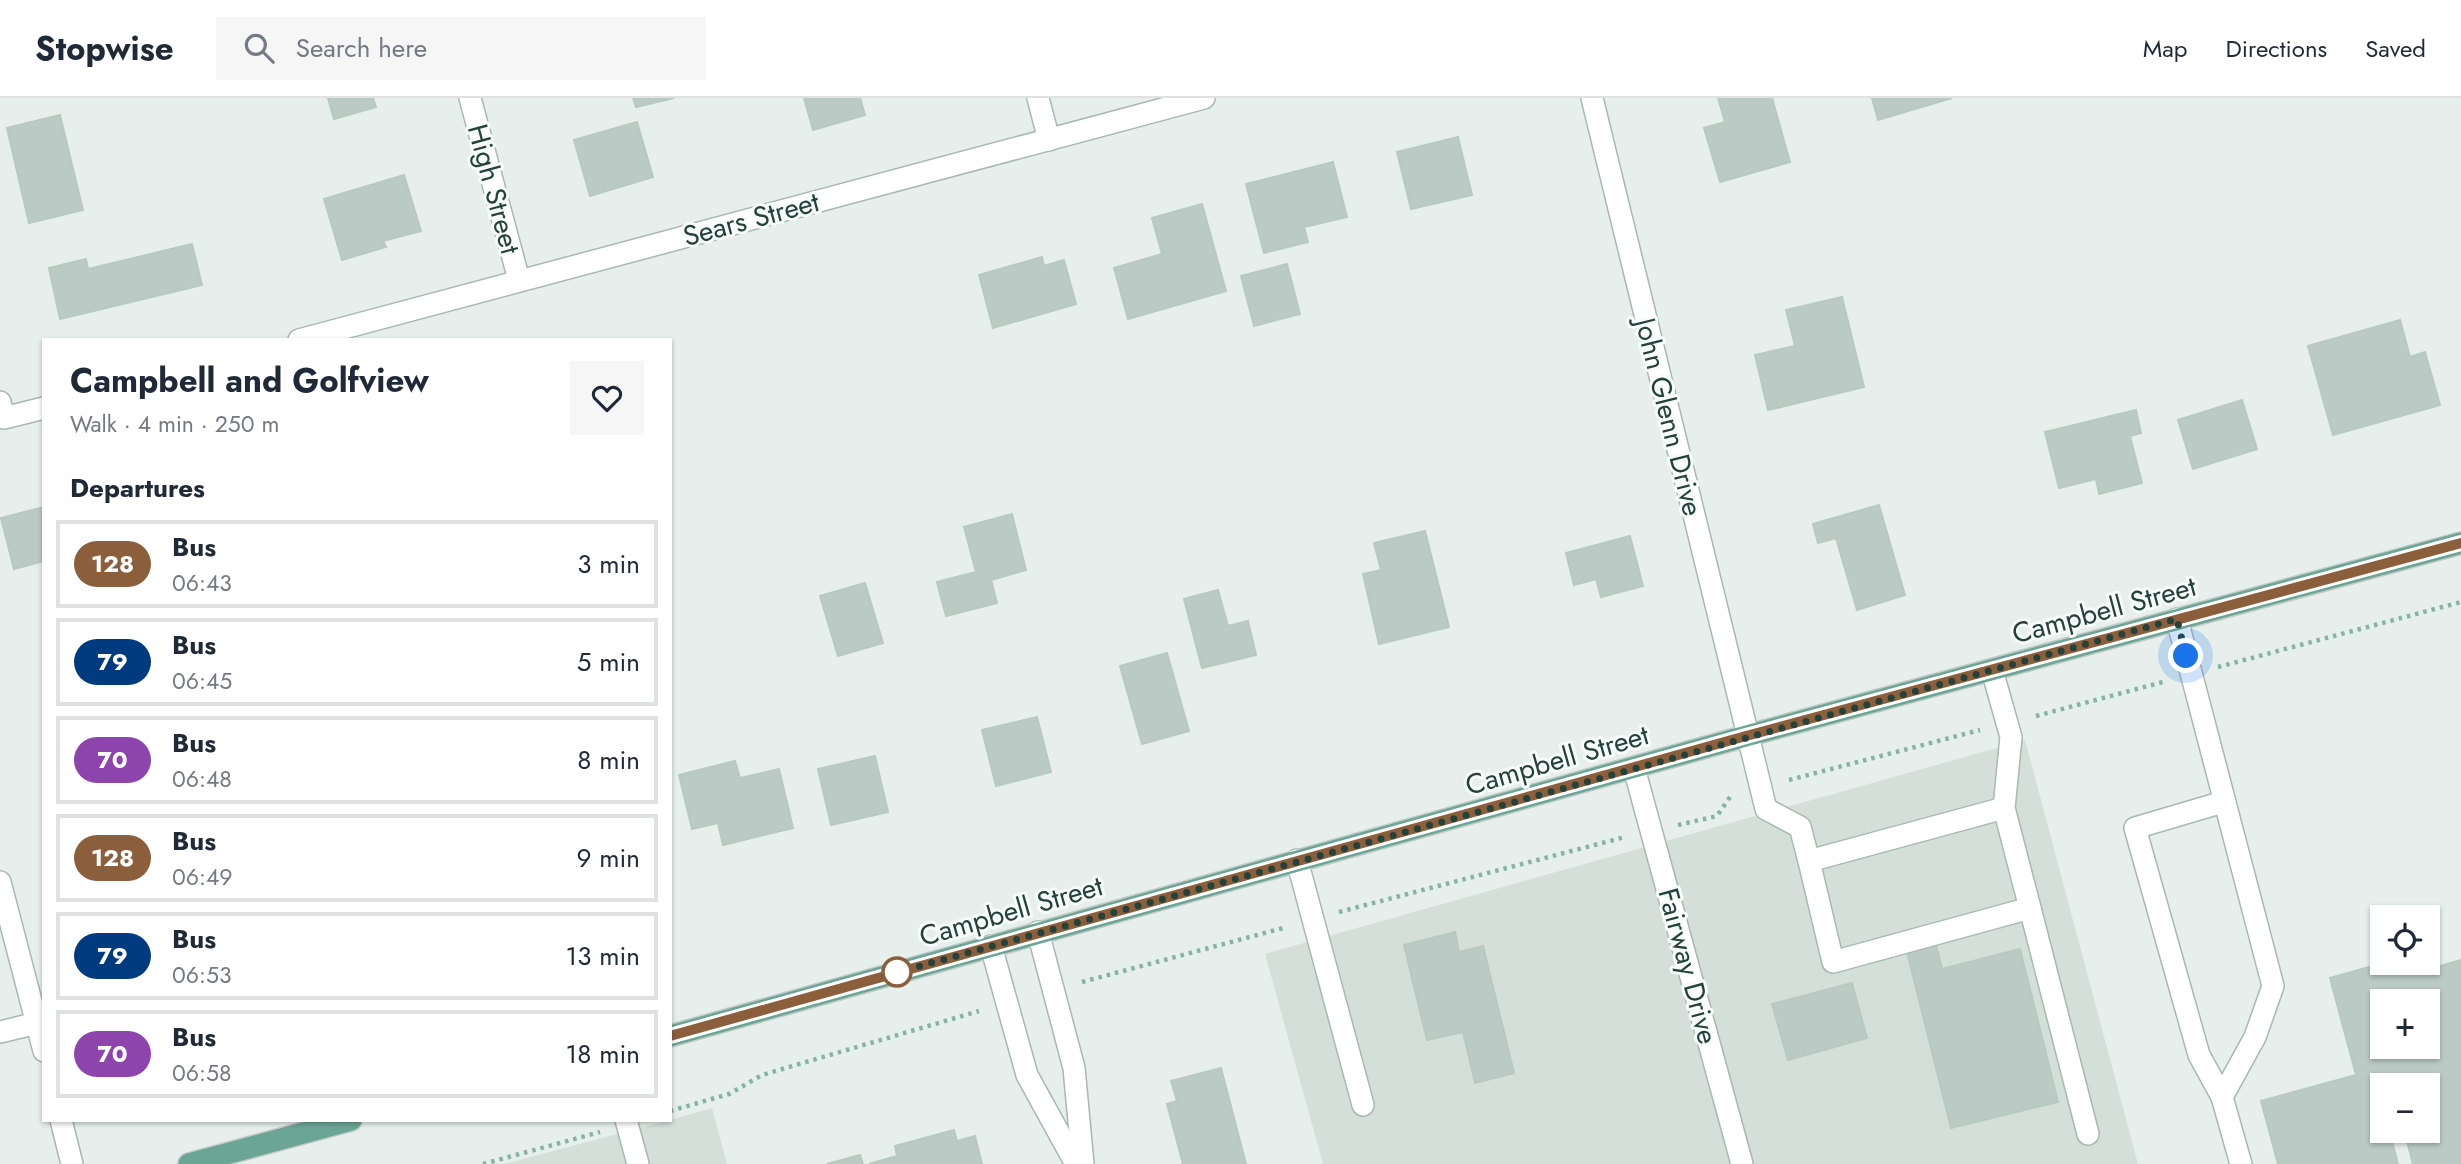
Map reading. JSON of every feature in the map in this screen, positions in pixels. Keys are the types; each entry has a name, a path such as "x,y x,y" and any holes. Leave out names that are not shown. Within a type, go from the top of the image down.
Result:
{"main road":[{"name":"Campbell Street","path":"672,1035 1746,736 2461,543"},
{"path":"189,1164 344,1122"}],"street":[{"name":"High Street","path":"470,98 519,280"},
{"path":"1038,98 1049,140"},
{"name":"Sears Street","path":"306,338 1204,98"},
{"name":"John Glenn Drive","path":"1592,98 1766,809 1800,827 1833,962 2031,908"},
{"path":"1,407 42,408"},
{"path":"2177,619 2273,986 2255,1037 2222,1097"},
{"path":"1993,670 2011,737 2004,808 2088,1134"},
{"name":"Fairway Drive","path":"1634,768 1742,1164"},
{"path":"2223,802 2135,828 2199,1055 2222,1097 2241,1164"},
{"path":"1809,861 2004,808"},
{"path":"1297,860 1363,1105"},
{"path":"0,882 42,1043"},
{"path":"1038,932 1074,1068 1083,1164"},
{"path":"991,946 1027,1075 1076,1164"},
{"path":"0,1032 37,1023"},
{"path":"62,1122 72,1164"},
{"path":"626,1122 638,1164"}],"path":[{"path":"1054,990 1651,831 1717,816 1730,794 2461,602"},
{"path":"672,1110 729,1094 762,1075 1007,1003"},
{"path":"483,1164 626,1122"}],"shaded area":[{"path":"2025,740 2138,1164 1323,1164 1265,954"},
{"path":"712,1108 727,1164 504,1164 662,1122 672,1122 672,1119"}],"building":[{"path":"328,98 373,98 376,107 334,119"},
{"path":"633,98 674,98 636,107"},
{"path":"804,98 860,98 865,115 813,130"},
{"path":"1718,98 1772,98 1790,162 1720,182 1704,128 1725,122"},
{"path":"1872,98 1952,98 1878,120"},
{"path":"60,115 83,210 29,223 7,128"},
{"path":"637,122 653,177 590,196 574,140"},
{"path":"1458,137 1472,195 1411,209 1397,152"},
{"path":"1333,162 1347,217 1304,227 1308,242 1264,253 1246,184"},
{"path":"404,175 421,231 383,241 386,247 342,260 324,199"},
{"path":"1202,204 1226,291 1128,319 1114,268 1162,254 1152,218"},
{"path":"192,244 202,285 60,319 49,268 86,259 88,269"},
{"path":"1042,257 1044,266 1064,260 1076,304 993,328 979,275"},
{"path":"1287,264 1300,314 1254,326 1241,276"},
{"path":"1842,297 1864,387 1768,410 1755,355 1795,346 1786,310"},
{"path":"2400,320 2410,357 2425,352 2440,405 2333,435 2308,346"},
{"path":"2242,400 2257,449 2193,469 2178,420"},
{"path":"2136,410 2141,433 2130,436 2142,483 2099,494 2096,479 2059,488 2045,432"},
{"path":"1879,505 1905,595 1857,610 1836,538 1818,543 1813,524"},
{"path":"42,508 42,562 14,569 1,518"},
{"path":"1012,514 1026,570 991,580 997,603 946,616 937,582 976,572 964,527"},
{"path":"1425,531 1449,627 1379,644 1363,574 1381,570 1374,543"},
{"path":"1630,536 1643,586 1601,597 1596,579 1574,585 1566,553"},
{"path":"865,583 883,643 838,656 820,596"},
{"path":"1218,590 1228,626 1248,621 1256,655 1202,668 1184,599"},
{"path":"1167,653 1189,731 1142,744 1120,666"},
{"path":"1037,717 1051,772 996,786 982,730"},
{"path":"875,756 888,812 831,825 818,769"},
{"path":"735,761 740,778 779,769 793,828 723,845 718,823 692,829 679,775"},
{"path":"1932,929 1942,969 2020,949 2058,1102 1951,1128 1903,936"},
{"path":"1455,932 1459,952 1483,946 1514,1073 1475,1083 1463,1032 1427,1040 1404,945"},
{"path":"2461,960 2461,1164 2413,1164 2407,1143 2440,1143 2440,1073 2370,1073 2370,1143 2392,1143 2398,1164 2278,1164 2261,1101 2356,1075 2330,978 2370,967 2370,975 2440,975 2440,966"},
{"path":"1852,983 1867,1038 1788,1060 1772,1004"},
{"path":"1221,1068 1246,1164 1183,1164 1167,1104 1177,1101 1171,1081"},
{"path":"954,1130 957,1141 975,1136 982,1164 869,1164 897,1156 895,1146"},
{"path":"860,1155 863,1164 827,1164"}],"bus line":[{"name":"128","path":"672,1035 1746,736 2461,543"}],"route":[{"path":"897,972 884,976 2177,619 2186,656"}]}
